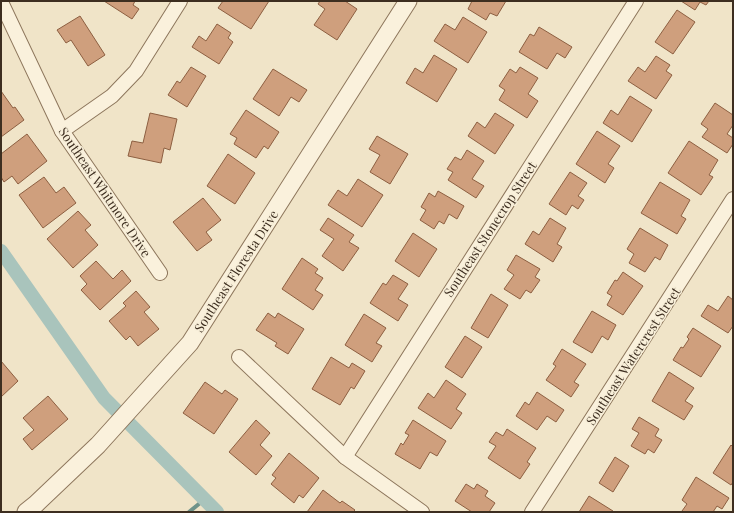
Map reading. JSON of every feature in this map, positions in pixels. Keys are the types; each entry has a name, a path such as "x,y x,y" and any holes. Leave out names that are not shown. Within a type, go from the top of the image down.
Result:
{"street":[{"path":"62,131 112,96 131,76 180,1"},
{"name":"Southeast Floresta Drive","path":"26,512 98,445 190,343 408,1"},
{"name":"Southeast Stonecrop Street","path":"345,457 636,1"},
{"name":"Southeast Whitmore Drive","path":"1,2 62,131 160,273"},
{"name":"Southeast Watercrest Street","path":"532,512 733,199"},
{"path":"239,358 345,457 422,512"}],"building":[{"path":"104,1 135,1 133,5 139,9 132,19"},
{"path":"223,1 269,1 251,29 218,8"},
{"path":"320,1 345,1 357,9 337,40 314,25 325,9 318,4"},
{"path":"472,1 506,1 497,16 490,13 486,20 468,9"},
{"path":"681,1 709,1 706,5 700,2 695,10"},
{"path":"677,10 695,22 673,54 655,42"},
{"path":"80,16 105,55 88,66 71,40 66,43 57,30"},
{"path":"463,17 487,32 468,63 434,41 445,24 455,30"},
{"path":"217,24 231,33 228,38 233,42 219,64 192,47 199,36 206,41"},
{"path":"539,27 572,47 565,58 557,53 547,69 519,52 530,34 534,36"},
{"path":"434,55 457,69 437,102 406,83 415,68 423,73"},
{"path":"656,56 670,65 666,71 672,75 656,99 628,81 638,67 645,72"},
{"path":"191,67 206,76 187,107 168,95 177,81 180,83"},
{"path":"520,67 538,78 528,94 538,101 527,118 499,100 505,90 499,86 510,69 516,73"},
{"path":"273,69 307,90 299,102 291,97 279,116 253,99"},
{"path":"1,91 24,120 1,137"},
{"path":"630,96 652,110 632,142 603,123 611,110 618,115"},
{"path":"715,103 733,115 733,125 727,134 733,138 733,144 727,153 702,137 708,129 701,124"},
{"path":"246,110 279,132 268,149 264,146 256,158 234,144 237,138 230,134"},
{"path":"150,113 177,119 170,150 164,148 161,163 128,156 132,141 143,143"},
{"path":"495,113 514,125 495,154 468,136 477,122 485,128"},
{"path":"597,131 620,146 608,164 614,168 605,183 576,164"},
{"path":"27,134 47,161 18,184 12,176 4,182 1,177 1,154"},
{"path":"377,136 408,154 390,184 370,172 380,155 369,149"},
{"path":"689,141 718,160 709,175 713,177 701,195 668,173"},
{"path":"467,150 484,161 472,179 484,186 476,198 448,180 453,172 447,169 455,157 461,160"},
{"path":"228,154 255,173 235,204 207,186"},
{"path":"570,172 587,183 578,196 584,200 578,209 572,205 566,215 549,204"},
{"path":"44,177 56,193 64,187 76,203 43,228 19,195"},
{"path":"358,179 383,195 362,227 328,205 338,190 347,196"},
{"path":"660,182 690,200 681,216 686,219 677,234 641,213"},
{"path":"438,191 464,206 457,219 449,214 444,224 439,221 434,229 420,220 426,210 421,207 429,193 435,197"},
{"path":"203,198 221,220 206,232 212,240 197,251 173,222"},
{"path":"78,211 91,225 85,230 98,245 73,268 47,239"},
{"path":"328,218 354,235 349,242 359,248 343,271 322,256 334,239 320,230"},
{"path":"550,218 566,228 557,244 562,247 553,262 525,244 533,231 539,235"},
{"path":"640,228 668,245 660,260 655,257 645,272 629,263 634,254 627,249"},
{"path":"413,233 437,249 419,277 395,261"},
{"path":"516,255 540,269 535,277 540,280 531,293 526,290 520,299 504,289 514,275 507,270"},
{"path":"302,258 318,269 315,273 323,278 315,290 323,295 313,310 282,289"},
{"path":"96,261 113,279 122,270 131,281 100,310 81,290 87,284 80,276"},
{"path":"623,272 643,286 623,315 607,305 612,296 607,293 615,280 617,281"},
{"path":"393,275 408,284 398,299 408,305 398,321 370,303 383,283 386,285"},
{"path":"136,291 150,307 144,312 159,329 138,346 130,336 126,340 109,321 126,306 123,303"},
{"path":"491,294 508,305 488,338 471,328"},
{"path":"728,296 733,300 733,326 728,333 701,316 708,305 718,311"},
{"path":"592,311 616,325 608,340 602,336 592,353 573,342"},
{"path":"268,313 275,318 278,313 304,329 288,354 275,346 277,343 256,330"},
{"path":"364,314 386,328 376,343 382,346 372,362 345,345"},
{"path":"693,328 721,346 701,377 673,360 681,347 683,348 689,339 687,337"},
{"path":"465,336 482,347 462,378 445,367"},
{"path":"562,349 586,364 574,382 579,385 571,397 546,380 556,366 553,364"},
{"path":"331,357 349,368 352,363 365,371 354,389 351,387 340,405 312,389"},
{"path":"1,361 18,381 1,397"},
{"path":"669,372 694,388 685,401 693,406 684,420 652,401"},
{"path":"446,380 466,394 456,409 462,413 451,429 418,408 428,393 434,398"},
{"path":"205,382 222,394 225,390 238,399 214,434 183,413"},
{"path":"537,392 564,410 556,422 547,416 537,430 516,416 525,402 529,405"},
{"path":"48,396 68,419 32,450 23,439 34,430 23,418"},
{"path":"639,417 659,429 655,436 662,440 654,453 648,449 645,454 631,446 639,433 632,429"},
{"path":"256,420 270,433 260,445 272,456 256,475 229,452"},
{"path":"413,420 446,441 437,456 430,452 420,469 395,454 401,443 403,445 409,435 405,433"},
{"path":"507,429 536,448 527,462 530,464 520,479 488,458 496,446 489,442 496,432 503,436"},
{"path":"731,445 733,447 733,482 731,485 713,473"},
{"path":"289,453 319,478 303,498 299,495 294,503 271,484 276,478 272,475"},
{"path":"615,457 629,466 613,492 599,483"},
{"path":"696,477 729,498 722,509 717,506 713,512 682,511 687,504 682,500"},
{"path":"466,484 474,489 477,484 488,491 485,496 495,503 489,512 472,512 455,501"},
{"path":"323,490 340,503 342,501 355,510 353,512 307,512"},
{"path":"589,496 613,511 613,512 579,512"}],"waterway":[{"path":"1,251 104,398 217,512"},
{"path":"189,512 205,499"}]}
